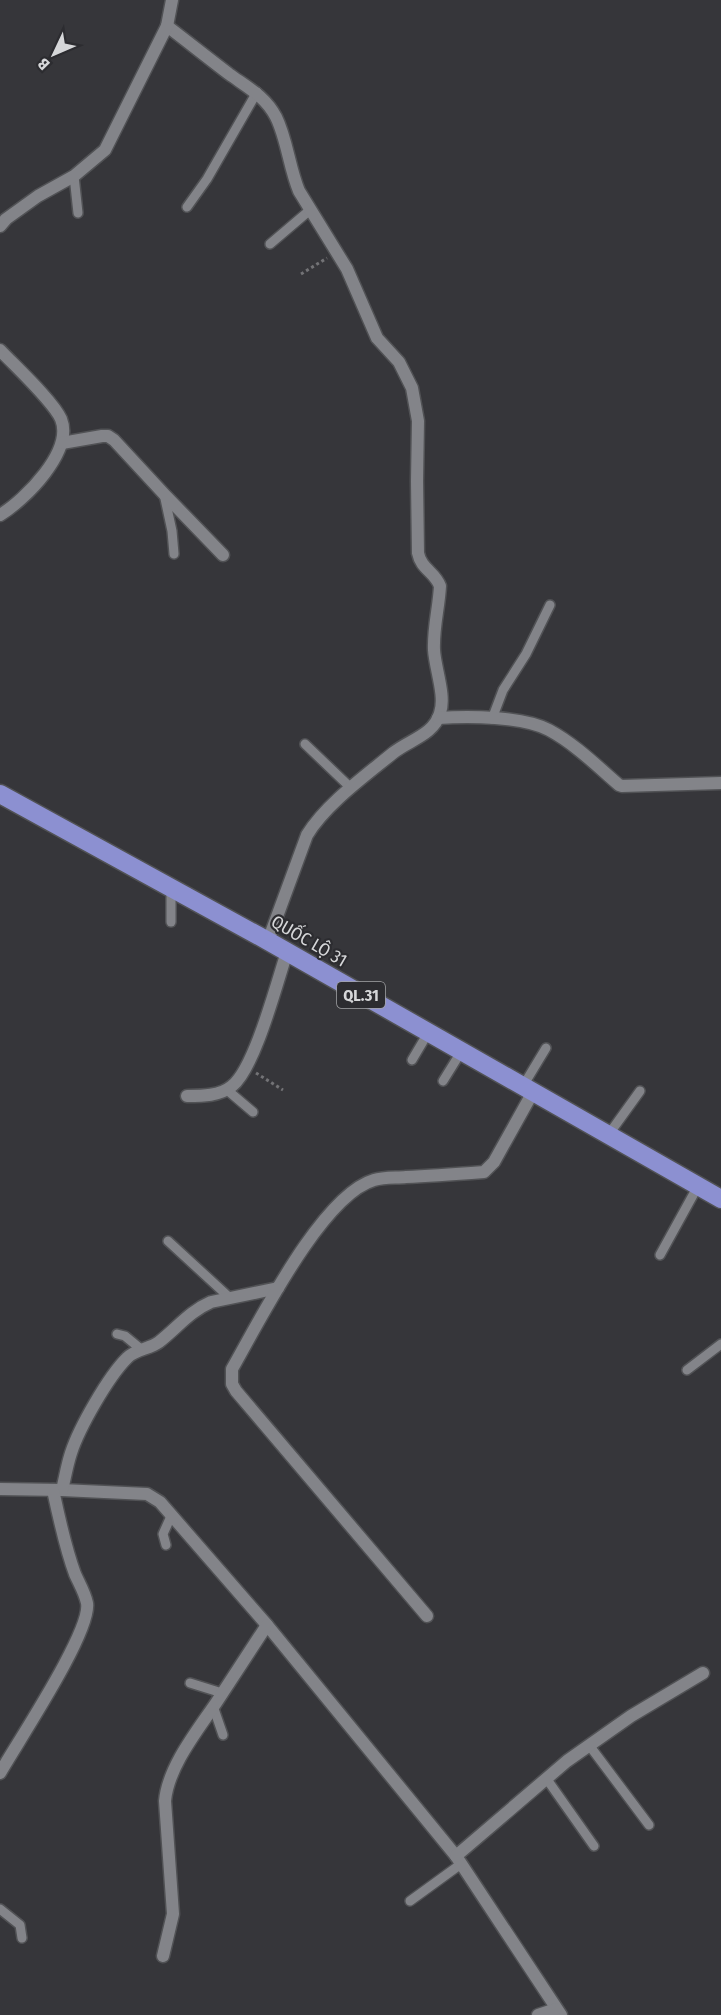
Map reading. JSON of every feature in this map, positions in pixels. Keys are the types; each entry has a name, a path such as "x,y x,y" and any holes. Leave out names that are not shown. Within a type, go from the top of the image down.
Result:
{"highway":[{"name":"QUỐC LỘ 31","path":"0,794 268,941 721,1199"}],"street":[{"path":"0,226 38,196 74,176 99,155 108,144 167,26 172,0"},
{"path":"167,26 266,101 281,127 293,177 310,210 347,269 377,338 399,362 407,375 416,402 418,421 419,561 438,579 440,586 434,641 441,696 441,710 438,718 428,732 394,752 326,810 307,835 297,868 268,941"},
{"path":"0,350 54,409 62,421 62,444 39,481 17,504 0,514"},
{"path":"62,444 108,436 114,440 223,555"},
{"path":"438,718 462,716 532,723 548,729 585,755 619,785 629,787 721,783"},
{"path":"187,1096 210,1096 232,1087 246,1067 258,1040 287,952"},
{"path":"427,1616 236,1391 232,1384 232,1369 289,1269 344,1198 357,1188 376,1180 484,1172 490,1167 528,1089"},
{"path":"0,1773 80,1635 86,1615 87,1603 75,1573 58,1490 81,1429 127,1357 160,1341 201,1306 278,1288"},
{"path":"0,1489 147,1494 154,1497 172,1514 267,1625 458,1860 559,2012 538,2015"},
{"path":"163,1956 173,1914 166,1787 170,1775 213,1706 267,1625"},
{"path":"458,1860 546,1778 589,1745 631,1716 703,1673"}],"lane":[{"path":"187,207 207,179 257,92"},
{"path":"74,176 78,213"},
{"path":"270,244 310,210"},
{"path":"164,494 172,531 174,554"},
{"path":"492,719 503,690 526,654 550,605"},
{"path":"305,744 351,788"},
{"path":"171,888 171,922"},
{"path":"412,1060 428,1033"},
{"path":"528,1089 546,1048"},
{"path":"443,1081 460,1052"},
{"path":"226,1089 253,1112"},
{"path":"609,1134 640,1091"},
{"path":"660,1255 698,1186"},
{"path":"168,1241 230,1298"},
{"path":"117,1334 125,1336 142,1350"},
{"path":"687,1370 721,1344"},
{"path":"166,1545 163,1534 172,1514"},
{"path":"190,1683 222,1693"},
{"path":"213,1706 224,1735"},
{"path":"589,1745 649,1825"},
{"path":"546,1778 594,1846"},
{"path":"410,1901 458,1860"},
{"path":"0,1909 20,1925 22,1938"}],"path":[{"path":"301,273 336,252"},
{"path":"246,1067 283,1090"}]}
